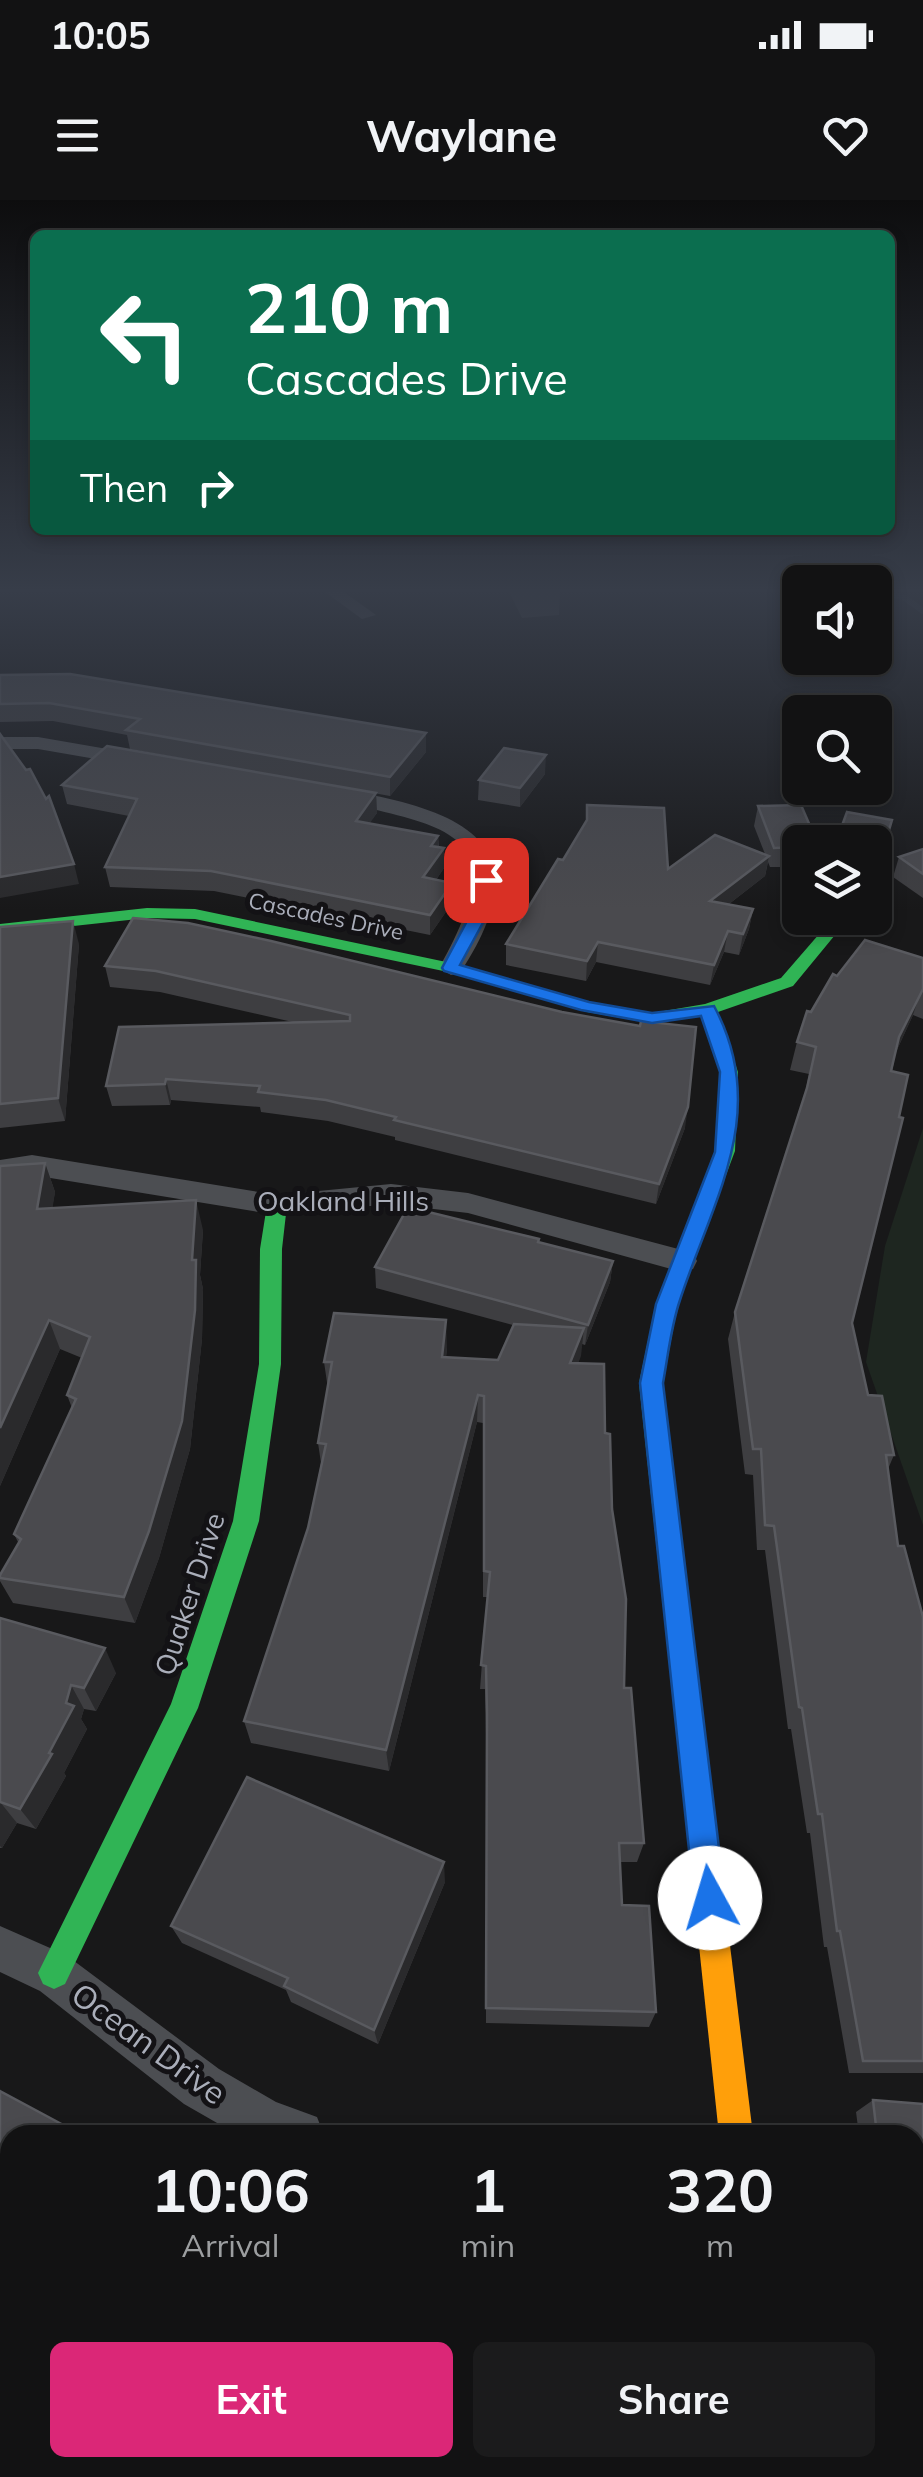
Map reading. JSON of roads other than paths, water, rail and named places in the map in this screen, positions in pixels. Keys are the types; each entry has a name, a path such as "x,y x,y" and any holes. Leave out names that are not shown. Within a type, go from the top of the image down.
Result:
{"street":[{"path":"0,743 38,743 169,766"},
{"path":"320,792 439,818 475,846 486,880 476,919 450,968"},
{"name":"Cascades Drive","path":"0,928 148,913 195,914 450,968 587,1006 652,1018 708,1010 788,982 827,935"},
{"path":"708,1010 729,1072 725,1152 668,1304 652,1383 735,2125"},
{"name":"Oakland Hills","path":"0,1170 32,1165 277,1205 391,1194 468,1203 682,1261"},
{"name":"Quaker Drive","path":"54,1974 184,1708 246,1521 270,1364 271,1248 277,1205"},
{"name":"Ocean Drive","path":"0,1949 54,1974 128,2034 266,2125"}]}
